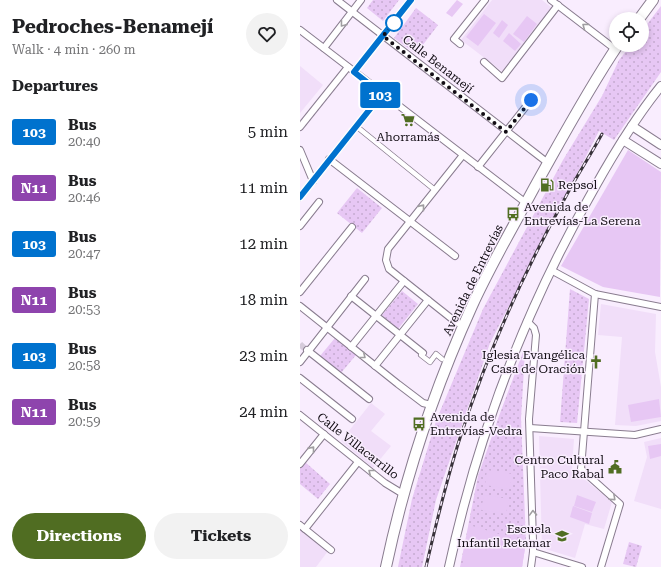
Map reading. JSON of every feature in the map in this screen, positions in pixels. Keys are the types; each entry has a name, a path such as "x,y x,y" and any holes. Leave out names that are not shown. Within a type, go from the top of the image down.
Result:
{"main road":[{"path":"644,12 653,0"},
{"name":"Avenida de Entrevías","path":"386,567 403,494 431,405 463,326 487,276 587,92 614,52"}],"street":[{"name":"Calle Benamejí","path":"337,0 548,163"},
{"path":"324,48 361,0"},
{"path":"354,72 411,0"},
{"path":"460,44 454,39 485,0"},
{"path":"484,62 502,78 554,2 609,41"},
{"path":"301,32 526,203"},
{"path":"300,127 348,67"},
{"path":"449,567 459,519 488,425 528,321 575,221 632,126 660,90"},
{"path":"300,197 382,94"},
{"path":"478,167 531,100"},
{"path":"356,126 435,190"},
{"path":"632,126 661,145"},
{"path":"634,147 631,141 632,137 641,132"},
{"path":"624,140 661,164"},
{"path":"300,150 312,181"},
{"path":"463,155 388,249 386,255 387,266 389,269 463,326"},
{"path":"329,159 455,256"},
{"path":"300,226 319,202"},
{"path":"300,292 352,227"},
{"path":"551,270 595,294 661,307"},
{"path":"300,362 307,351 328,328 365,279"},
{"path":"351,347 404,281"},
{"path":"595,294 581,469 620,504 600,567"},
{"path":"351,296 400,335 430,362 436,354 442,358"},
{"path":"375,366 428,300"},
{"path":"300,306 375,366 423,402 431,405"},
{"path":"528,321 534,328 536,335 530,428 534,552 531,567"},
{"path":"307,351 369,398"},
{"path":"300,378 352,419"},
{"name":"Calle Villacarrillo","path":"300,415 324,434 336,440 358,462 385,483 403,494"},
{"path":"530,428 635,435 661,429"},
{"path":"300,464 324,434"},
{"path":"332,550 302,527 358,462"},
{"path":"534,552 582,567"}],"shaded area":[{"path":"373,0 399,0 383,21 367,8"},
{"path":"457,0 463,4 452,17 446,13"},
{"path":"492,0 542,0 552,8 503,72 461,40"},
{"path":"661,6 661,72 614,140 599,131 490,343 436,500 422,567 398,567 412,499 436,421 483,309 563,160 602,96 619,60 625,52 649,52 649,22"},
{"path":"416,8 438,25 416,54 394,38"},
{"path":"484,14 496,23 478,46 466,37"},
{"path":"527,16 537,24 524,42 513,34"},
{"path":"502,20 508,25 499,38 493,33"},
{"path":"509,33 521,44 515,51 503,41"},
{"path":"300,66 323,85 300,113"},
{"path":"628,150 661,172 660,297 603,287 561,266"},
{"path":"357,188 382,208 362,233 337,213"},
{"path":"570,289 589,299 577,423 560,422"},
{"path":"402,291 418,304 398,329 382,315"},
{"path":"601,304 656,314 655,352 661,387 661,421 636,426 615,425 622,337 598,335"},
{"path":"335,338 356,355 341,373 320,356"},
{"path":"523,352 525,352 521,418 526,542 522,567 460,567 478,476"},
{"path":"659,399 661,417 631,422 628,405"},
{"path":"371,403 385,414 371,431 391,446 373,468 341,441"},
{"path":"539,436 574,439 572,469 612,502 604,529 585,524 575,558 542,548"},
{"path":"661,438 661,509 634,501 647,457 644,442"},
{"path":"661,444 661,456 650,459 648,446"},
{"path":"305,462 330,484 318,499 300,484 300,468"},
{"path":"487,470 512,474 510,489 485,485"},
{"path":"484,495 509,499 506,514 481,510"},
{"path":"577,495 596,502 592,512 574,506"},
{"path":"573,506 592,513 589,524 570,517"},
{"path":"469,525 526,542 522,567 462,567"},
{"path":"300,529 328,551 316,567 300,567"},
{"path":"629,542 642,546 636,567 623,564"}],"tunnel":[{"path":"300,344 306,350"}],"railway":[{"path":"426,567 455,454 481,377 506,316 534,257 573,183 602,134"}],"bus line":[{"name":"103","path":"300,197 382,94 354,72 411,0"}],"place":[{"name":"Ahorramás","path":"408,120"},
{"name":"Repsol","path":"547,185"},
{"name":"Avenida de Entrevías-La Serena","path":"513,214"},
{"name":"Iglesia Evangélica Casa de Oración","path":"596,362"},
{"name":"Avenida de Entrevías-Vedra","path":"419,424"},
{"name":"Centro Cultural Paco Rabal","path":"615,467"},
{"name":"Escuela Infantil Retamar","path":"562,536"}],"route":[{"path":"394,23 383,36 506,132 531,100"}]}
